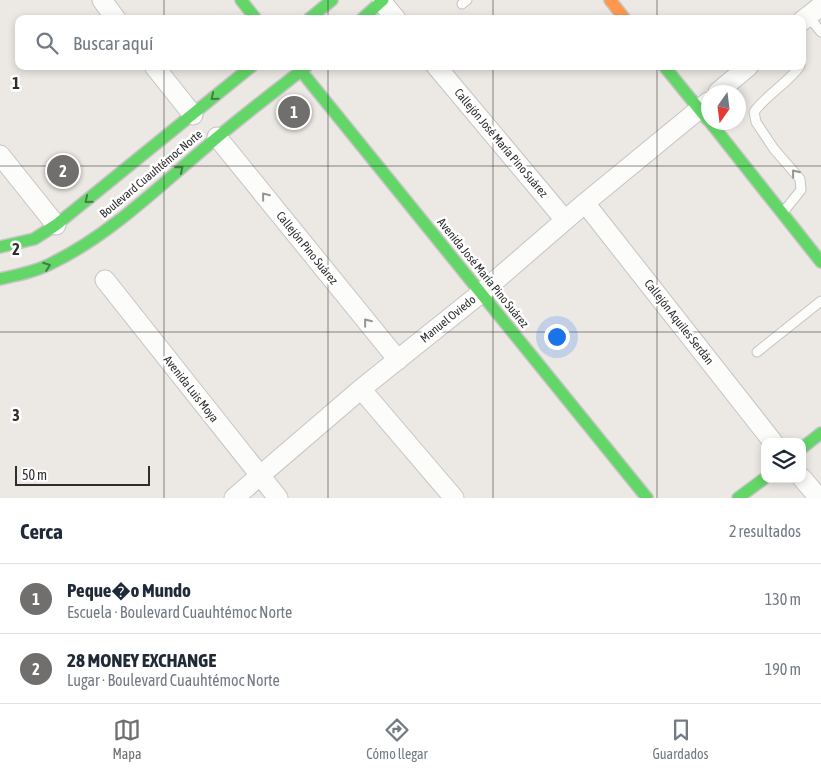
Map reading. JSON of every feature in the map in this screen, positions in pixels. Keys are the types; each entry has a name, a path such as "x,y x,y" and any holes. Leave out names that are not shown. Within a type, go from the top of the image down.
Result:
{"street":[{"path":"102,0 113,15"},
{"path":"241,0 253,15"},
{"path":"314,15 332,0"},
{"path":"610,0 622,15"},
{"path":"366,15 382,1 393,15"},
{"path":"157,70 193,115"},
{"name":"Boulevard Cuauhtémoc Norte","path":"0,247 34,238 56,225 247,70"},
{"name":"Boulevard Cuauhtémoc Norte","path":"0,279 53,264 89,243 300,70"},
{"name":"Avenida José María Pino Suárez","path":"304,70 647,498"},
{"name":"Callejón José María Pino Suárez","path":"439,70 565,220"},
{"path":"668,70 701,106"},
{"path":"726,85 744,70"},
{"name":"Manuel Oviedo","path":"234,498 361,389 481,293 585,203 701,117"},
{"path":"720,130 821,262"},
{"name":"Callejón Pino Suárez","path":"217,137 398,360"},
{"path":"0,155 56,225"},
{"name":"Callejón Aquiles Serdán","path":"585,203 770,438"},
{"name":"Avenida Luis Moya","path":"105,280 278,498"},
{"path":"361,389 454,498"},
{"path":"806,445 821,433"},
{"path":"738,498 761,481"},
{"path":"806,483 819,498"}],"lane":[{"path":"810,14 821,32"},
{"path":"783,213 802,190 800,179 774,149 756,122 754,112 761,102 797,70"},
{"path":"758,352 821,301"}],"traffic: fast":[{"path":"241,0 253,15"},
{"path":"314,15 332,0"},
{"path":"366,15 383,0"},
{"path":"0,247 34,239 56,225 247,70"},
{"path":"300,70 647,498"},
{"path":"0,279 48,265 95,238 302,70"},
{"path":"667,70 701,111"},
{"path":"716,130 821,262"},
{"path":"806,445 821,433"},
{"path":"738,498 761,481"}],"traffic: slow":[{"path":"610,0 622,15"}],"place":[{"name":"Peque�o Mundo","path":"294,112"},
{"name":"28 MONEY EXCHANGE","path":"63,171"}]}
